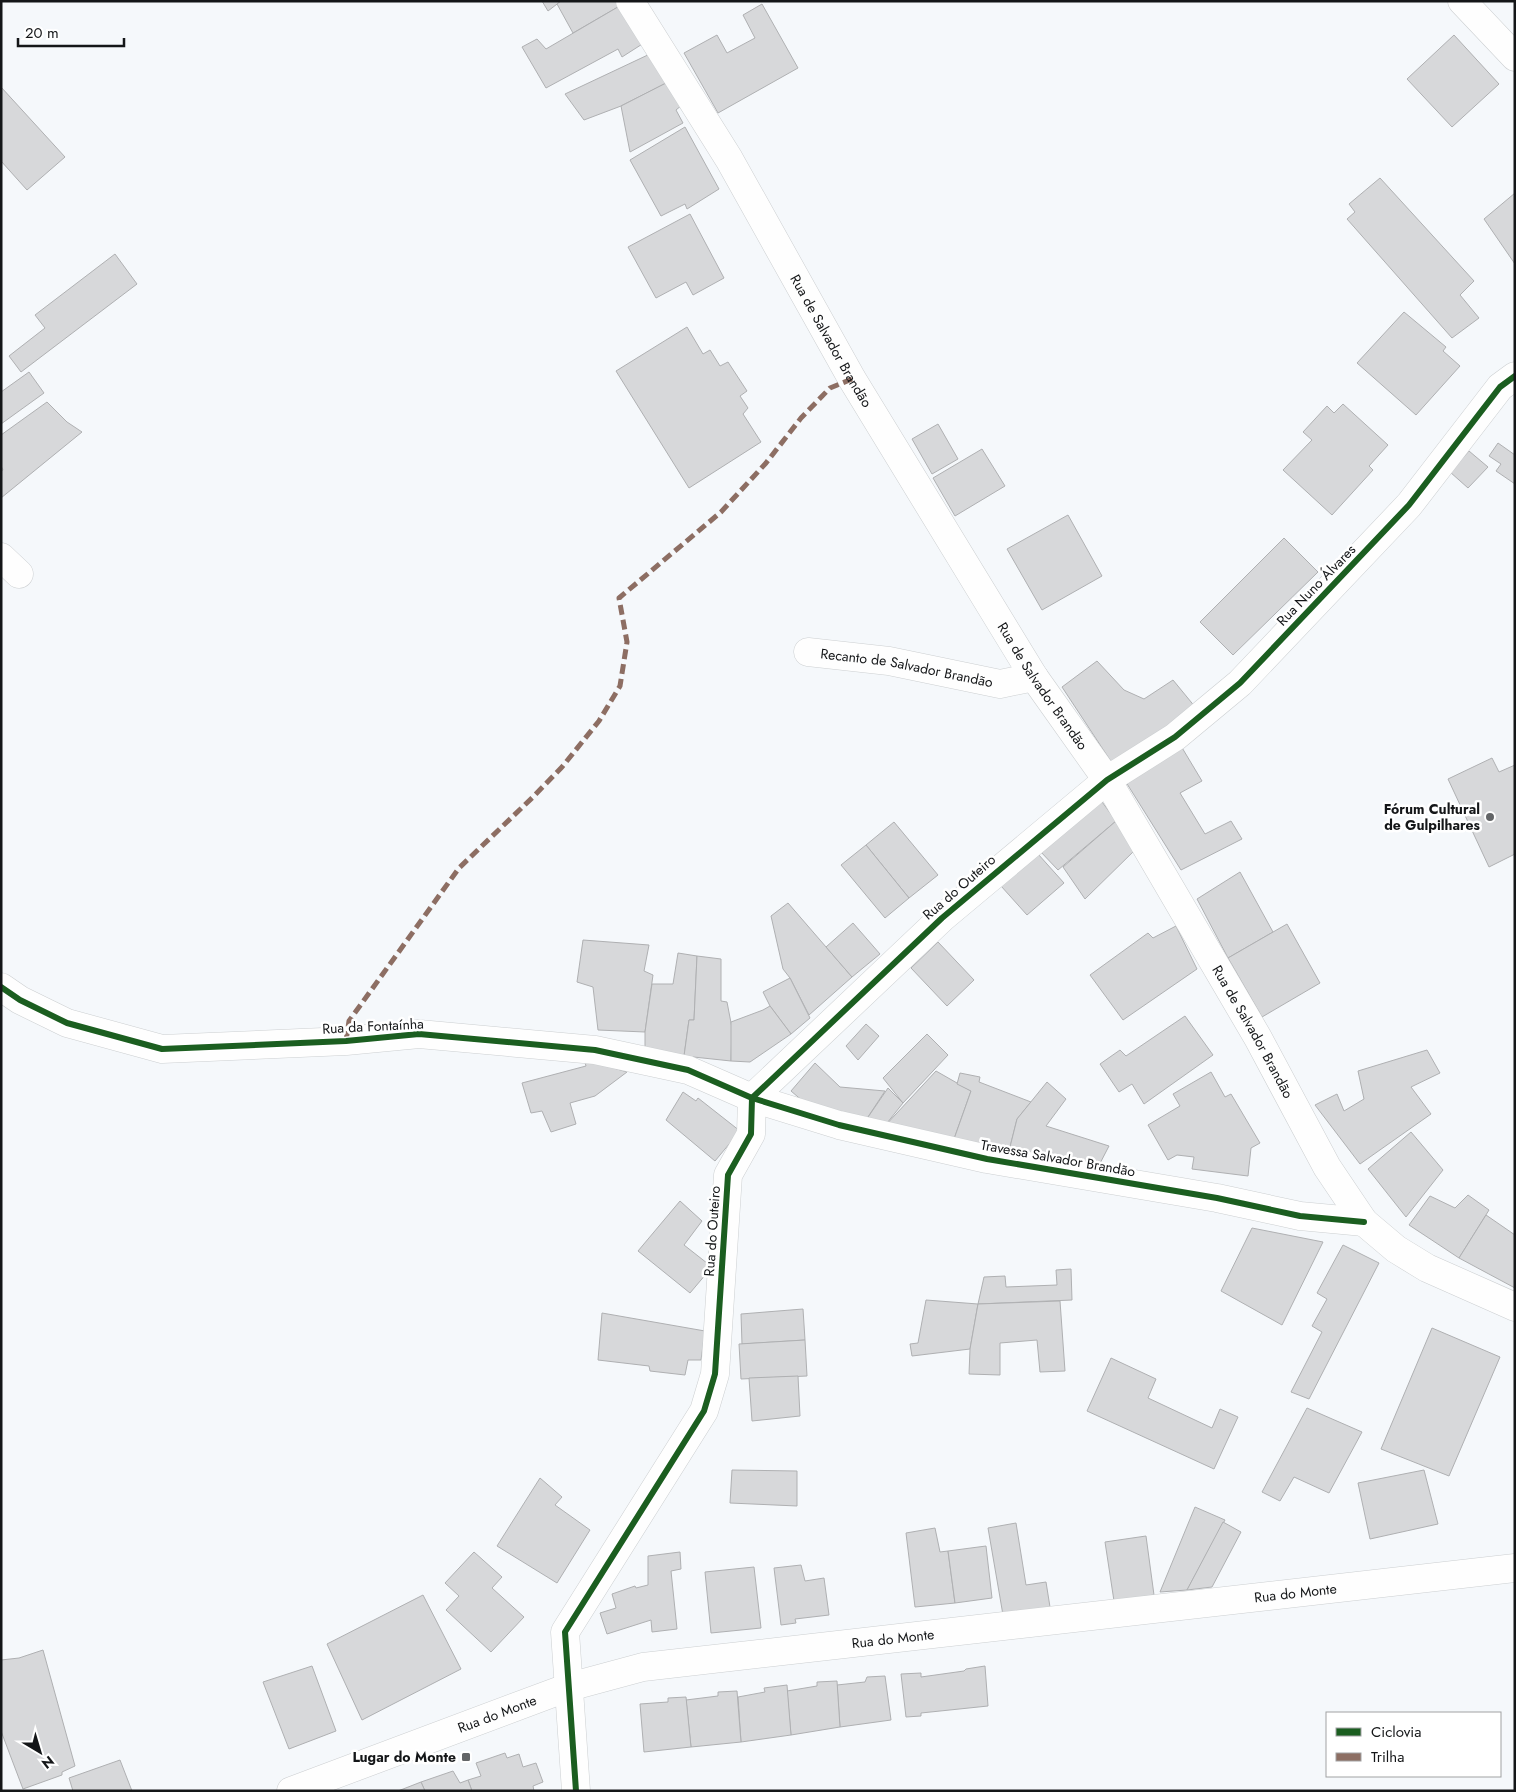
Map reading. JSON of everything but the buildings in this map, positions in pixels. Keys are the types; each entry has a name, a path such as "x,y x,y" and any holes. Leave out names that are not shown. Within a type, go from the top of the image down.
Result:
{"street":[{"name":"Rua de Salvador Brandão","path":"630,1 729,158 852,379 1034,677 1107,780 1258,1038 1328,1167 1364,1222 1396,1250 1427,1268 1515,1307"},
{"path":"1462,1 1515,57"},
{"name":"Rua Nuno Álvares","path":"1107,780 1175,738 1240,683 1409,505 1500,387 1515,376"},
{"name":"Recanto de Salvador Brandão","path":"808,652 889,661 1000,684 1034,677"},
{"name":"Rua do Outeiro","path":"576,1791 565,1632 704,1411 715,1374 728,1176 751,1134 752,1098 942,918 1107,780"},
{"name":"Rua da Fontaínha","path":"1,987 20,1000 67,1023 162,1049 346,1040 419,1034 596,1050 688,1070 752,1098"},
{"name":"Travessa Salvador Brandão","path":"752,1098 839,1125 987,1159 1218,1198 1300,1216 1364,1222"},
{"name":"Rua do Monte","path":"291,1791 568,1686 643,1667 1515,1568"}],"marked path":[{"path":"346,1041 349,1021 459,868 562,767 599,721 620,686 627,642 619,598 721,512 766,463 801,418 830,388 852,379"}],"cycle path":[{"path":"576,1791 565,1632 704,1411 715,1374 728,1175 751,1134 752,1098 942,918 1107,780 1175,737 1240,683 1409,505 1500,387 1515,376"},
{"path":"1,987 20,1000 67,1023 162,1049 346,1041 419,1034 595,1050 688,1070 752,1098 839,1125 987,1159 1217,1198 1300,1216 1364,1222"}],"place":[{"name":"Fórum Cultural de Gulpilhares","path":"1490,817"},
{"name":"Lugar do Monte","path":"466,1757"}]}
